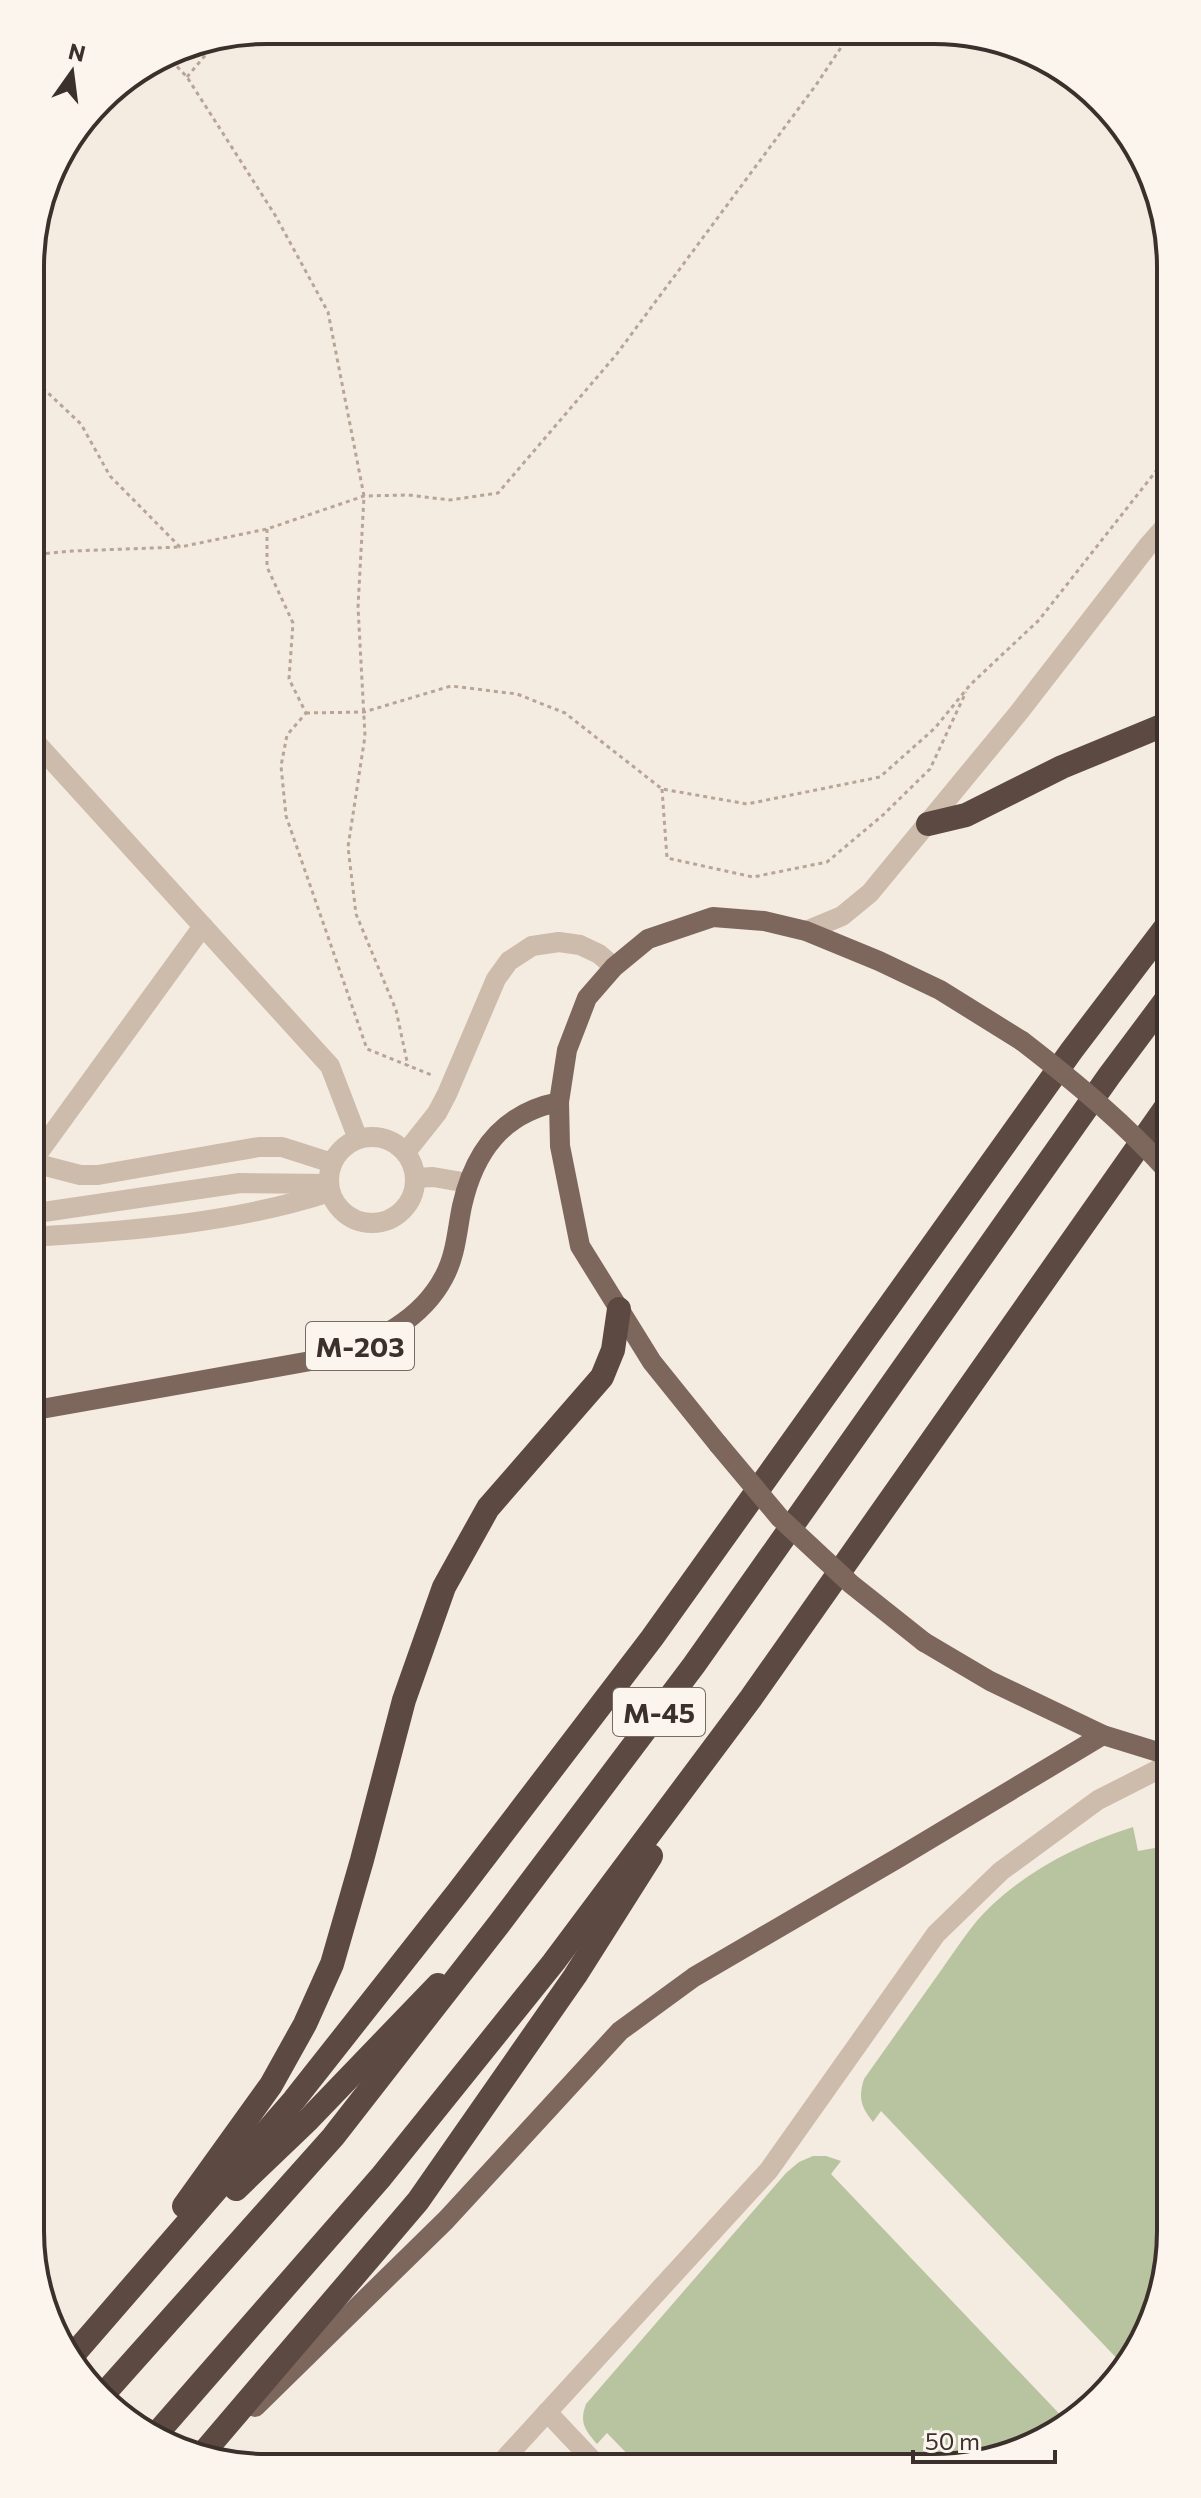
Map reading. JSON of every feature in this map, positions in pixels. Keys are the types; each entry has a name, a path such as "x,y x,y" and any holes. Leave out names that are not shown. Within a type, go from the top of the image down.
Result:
{"highway":[{"path":"928,824 966,815 1062,767 1157,728"},
{"path":"78,2349 294,2100 449,1905 643,1651 1072,1050 1157,938"},
{"name":"M-45","path":"109,2388 333,2137 499,1924 694,1665 1157,1012"},
{"name":"M-45","path":"162,2428 381,2177 553,1963 751,1698 1157,1120"},
{"path":"71,2337 165,2231 221,2157 271,2085 298,2036 332,1964 404,1700 444,1587 488,1508 602,1377 613,1350 619,1309"},
{"path":"211,2447 418,2201 575,1976 751,1698"},
{"path":"132,2289 309,2119 499,1924"}],"main road":[{"path":"1157,1159 1086,1090 1022,1041 940,990 806,931 764,921 713,917 648,939 614,967 587,998 567,1050 559,1102 560,1146 580,1246 652,1362 780,1518 851,1584 924,1642 990,1681 1103,1735 1157,1752"},
{"name":"M-203","path":"44,1409 333,1357 376,1340 409,1319 429,1299 444,1276 454,1251 468,1183 486,1147 501,1129 516,1118 539,1106 559,1102"},
{"path":"212,2447 446,2220 620,2031 694,1977 1103,1735"}],"street":[{"path":"806,931 842,916 870,893 1020,711 1157,536"},
{"path":"44,751 330,1066 358,1139"},
{"path":"44,1145 203,926"},
{"path":"406,1152 437,1113 496,979 509,961 532,946 559,942 580,945 599,954 614,967"},
{"path":"384,1138 406,1152 416,1178 409,1205 399,1215 372,1224 346,1215 336,1204 330,1188 332,1163 347,1144 358,1139 384,1138"},
{"path":"44,1166 80,1175 98,1175 259,1147 282,1147 332,1163"},
{"path":"416,1178 433,1177 468,1183"},
{"path":"44,1212 240,1183 330,1188"},
{"path":"44,1236 148,1228 216,1218 292,1204 330,1188"},
{"path":"509,2454 769,2170 936,1934 1001,1871 1098,1800 1157,1770"},
{"path":"547,2412 587,2454"}],"path":[{"path":"44,554 180,547 267,529 364,496 408,495 450,500 498,493 616,355 843,44"},
{"path":"187,77 208,52"},
{"path":"175,64 187,77 275,215 328,312 364,496 358,607 365,736 348,847 356,914 396,1010 408,1066"},
{"path":"44,389 81,424 110,476 180,547"},
{"path":"452,1083 367,1049 286,816 281,766 284,750 287,735 306,713 364,712 451,686 517,694 565,713 662,789 747,804 880,777 935,728 970,685 1039,620 1157,470"},
{"path":"267,529 267,567 293,623 289,679 306,713"},
{"path":"662,789 667,858 753,877 827,862 883,815 930,769 970,685"}],"green space":[{"path":"1133,1827 1138,1851 1157,1848 1157,2246 1153,2275 1140,2317 1117,2358 881,2111 873,2122 863,2107 861,2097 864,2079 977,1921 1022,1880 1094,1841"},
{"path":"813,2156 841,2161 831,2174 1060,2415 1006,2442 978,2450 934,2454 627,2454 607,2433 597,2444 584,2426 586,2404 786,2173"}]}
